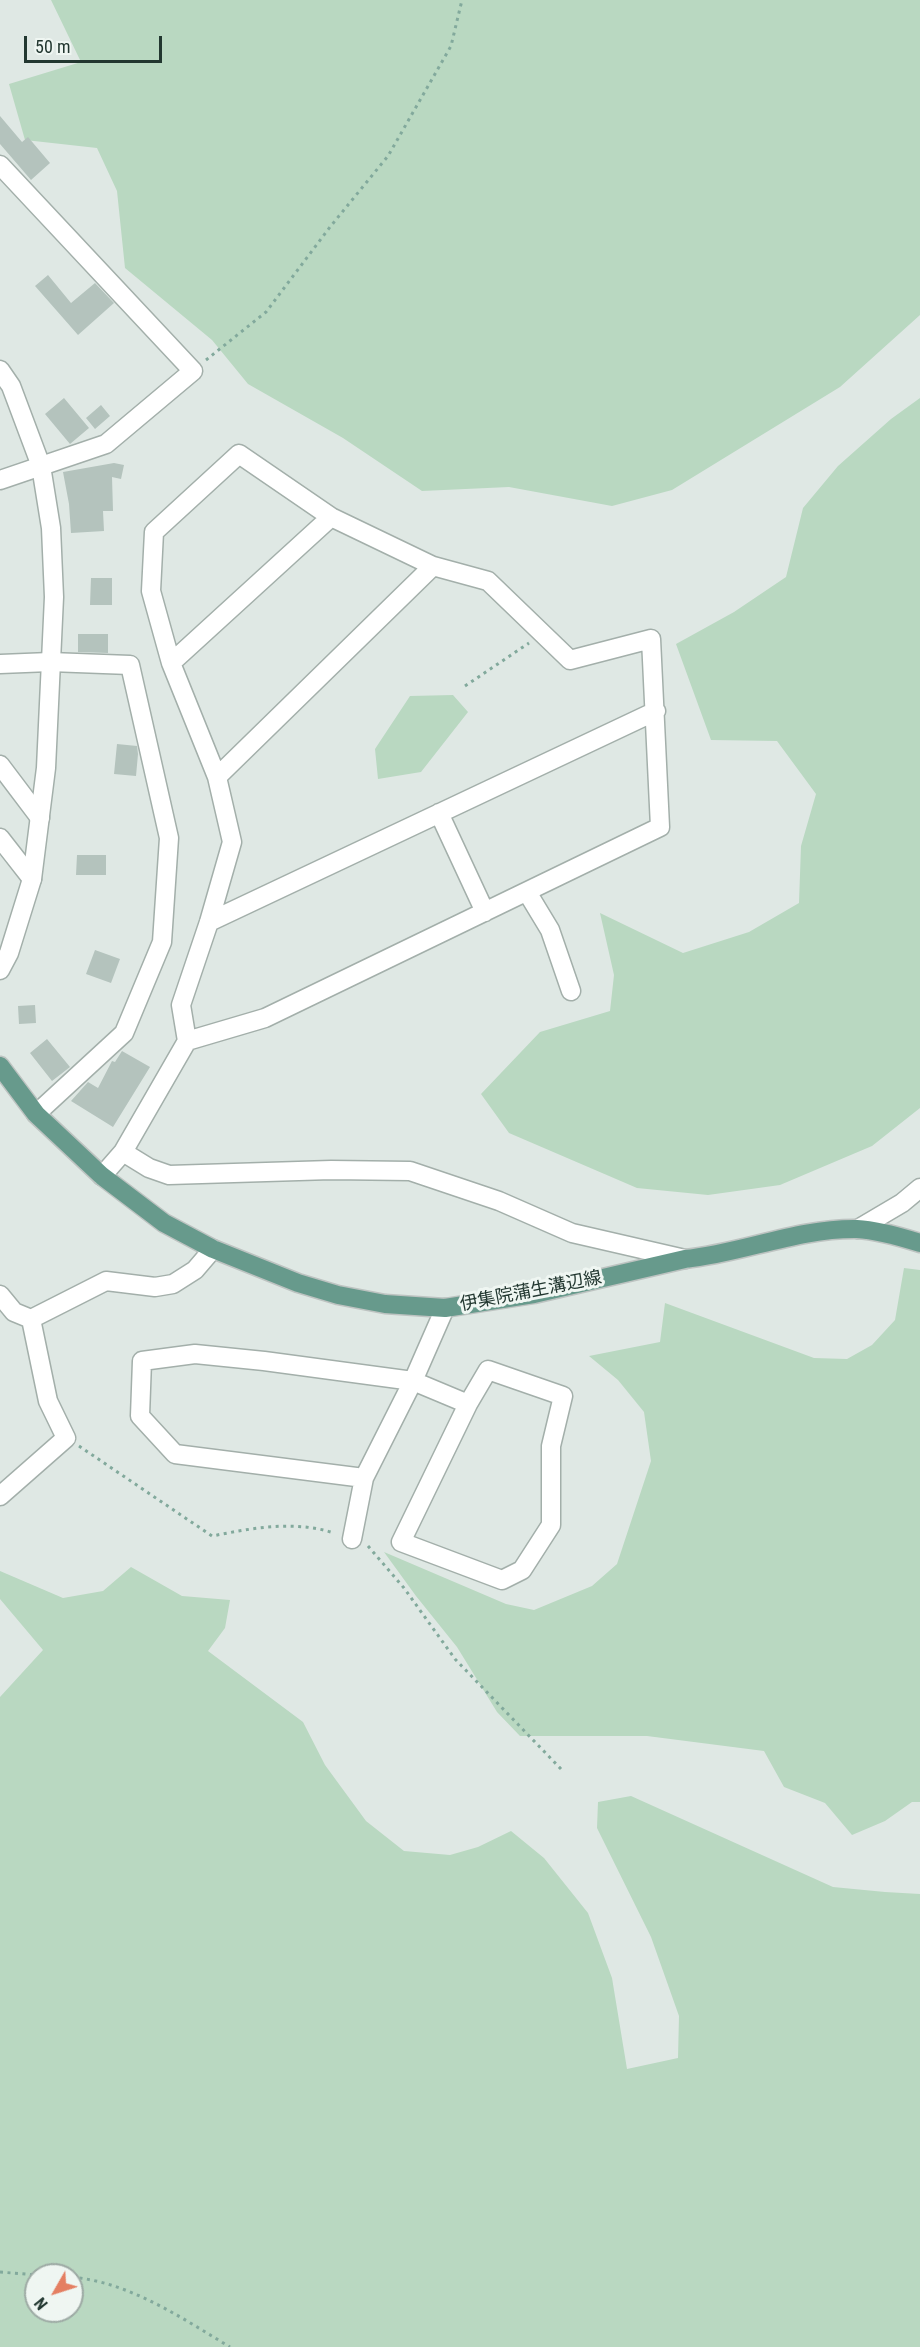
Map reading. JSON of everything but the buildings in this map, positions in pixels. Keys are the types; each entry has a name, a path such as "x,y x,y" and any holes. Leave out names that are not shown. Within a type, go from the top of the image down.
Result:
{"main road":[{"name":"伊集院蒲生溝辺線","path":"0,1066 36,1114 102,1176 164,1223 213,1249 298,1283 338,1295 385,1304 445,1308 534,1294 686,1259 713,1257 795,1235 858,1229 920,1242"}],"street":[{"path":"0,165 193,371 106,444 0,480"},
{"path":"0,370 11,386 41,466 51,528 54,597 46,768 32,879 9,953 0,970"},
{"path":"102,1176 123,1152 187,1041 181,1005 209,922 232,842 217,777 171,663 151,591 154,532 239,454 331,517 434,566 488,581 570,660 651,639 660,827 265,1018 187,1041"},
{"path":"171,663 331,517"},
{"path":"217,777 434,566"},
{"path":"0,664 50,662 130,665 169,838 162,942 124,1033 36,1114"},
{"path":"209,922 656,711"},
{"path":"0,765 40,818"},
{"path":"439,813 485,912"},
{"path":"0,838 32,879"},
{"path":"527,892 550,930 571,991"},
{"path":"123,1152 149,1168 169,1175 331,1170 410,1171 499,1201 572,1233 686,1259"},
{"path":"858,1229 902,1203 920,1188"},
{"path":"0,1295 14,1312 31,1319 106,1281 155,1287 172,1284 195,1270 213,1249"},
{"path":"352,1539 364,1478 413,1381 445,1308"},
{"path":"0,1496 66,1438 48,1401 31,1319"},
{"path":"364,1478 175,1454 140,1416 141,1361 195,1354 413,1381 468,1404"},
{"path":"488,1370 563,1396 551,1446 551,1525 522,1570 502,1580 401,1542 468,1404 488,1370"}],"path":[{"path":"193,371 266,312 330,227 388,156 451,46 462,0"},
{"path":"465,686 543,634"},
{"path":"66,1438 212,1536 260,1526 315,1527 365,1542 404,1588 455,1659 561,1769"},
{"path":"0,2272 24,2274"},
{"path":"84,2279 111,2283 164,2307 230,2347"}],"green space":[{"path":"51,0 920,0 920,315 840,387 672,490 612,506 509,487 422,491 343,438 248,384 212,340 125,268 117,191 97,148 25,140 9,84 81,62"},
{"path":"920,398 920,1108 872,1146 780,1185 708,1195 637,1188 509,1133 481,1094 540,1032 610,1011 614,975 600,913 683,953 749,932 799,903 801,846 816,794 777,741 711,740 676,644 734,612 786,577 803,508 838,466 891,419"},
{"path":"453,695 468,712 421,772 378,779 375,749 410,696"},
{"path":"904,1268 920,1270 920,1802 912,1802 885,1821 852,1835 825,1803 784,1787 764,1751 647,1736 520,1736 497,1712 457,1647 384,1552 506,1604 534,1610 592,1586 617,1564 651,1461 644,1412 618,1380 589,1356 660,1342 665,1303 814,1358 847,1359 872,1345 895,1320"},
{"path":"131,1567 182,1596 230,1600 225,1628 208,1651 303,1722 325,1765 366,1821 404,1851 450,1855 478,1847 511,1831 544,1858 588,1913 612,1978 627,2069 678,2058 679,2016 651,1937 597,1828 598,1802 631,1796 833,1887 920,1894 920,2347 0,2347 0,1697 43,1650 0,1599 0,1571 63,1598 103,1591"}]}
